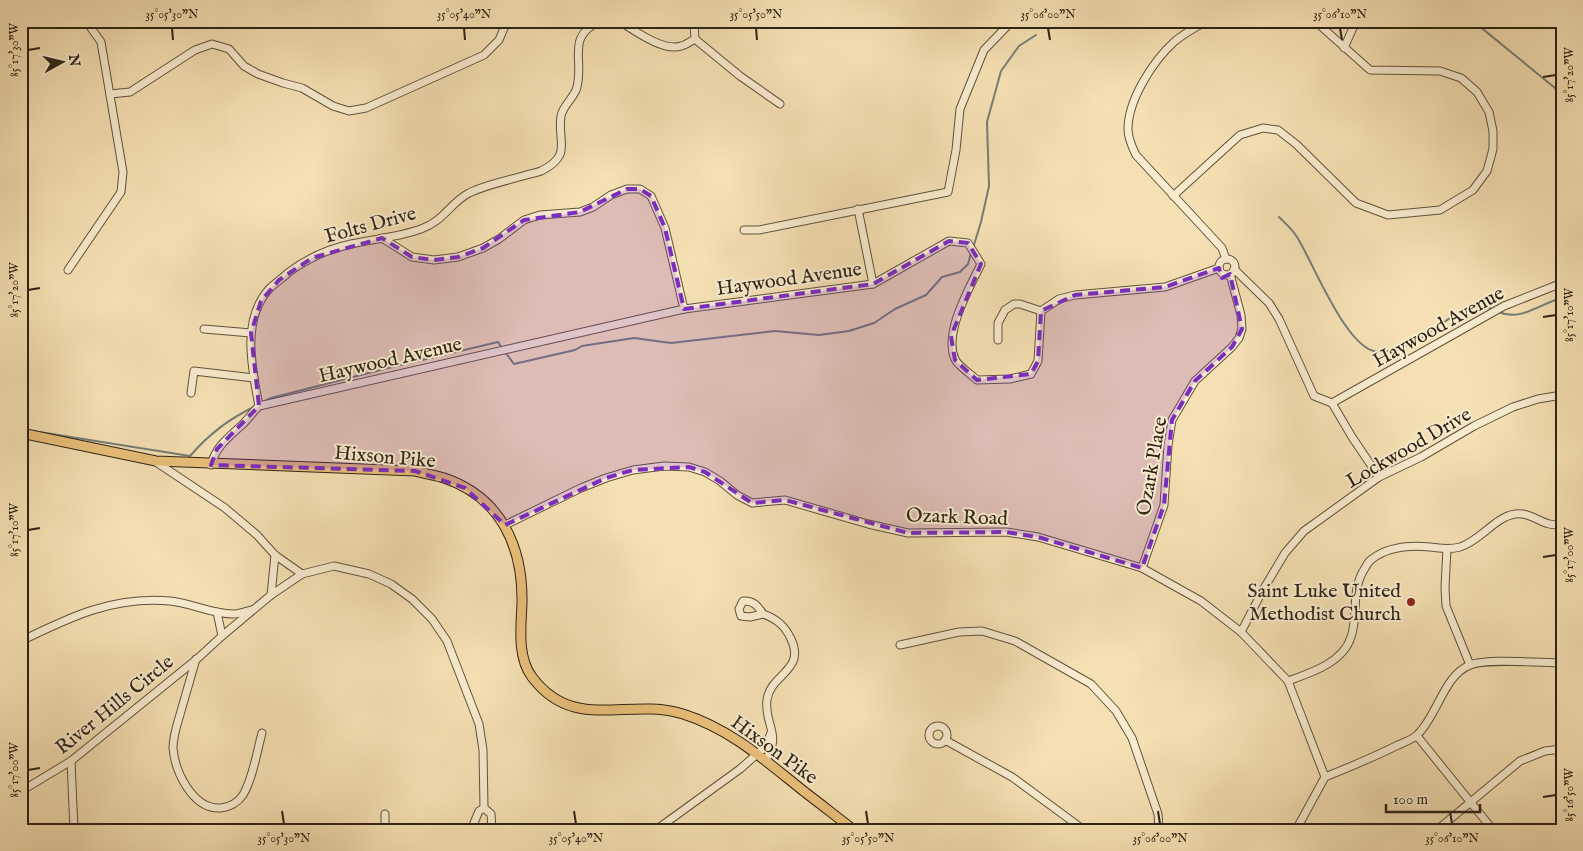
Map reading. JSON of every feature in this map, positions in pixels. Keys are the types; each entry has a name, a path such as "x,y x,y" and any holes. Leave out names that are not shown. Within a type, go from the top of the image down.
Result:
{"main road":[{"name":"Hixson Pike","path":"21,433 156,461 211,465 415,472 444,478 465,488 475,494 495,512 506,525 519,563 522,582 521,624 524,658 531,676 549,695 559,702 574,708 595,711 647,708 665,709 715,727 757,753 854,830"}],"street":[{"path":"68,270 121,192 123,172 101,42 86,21"},
{"path":"110,94 130,92 195,50 212,44 229,49 244,66 258,74 302,88 333,106 348,111 366,108 484,55 499,40 508,21"},
{"name":"Folts Drive","path":"259,406 254,378 251,333 254,316 269,289 295,268 312,258 330,250 419,230 435,223 467,194 487,186 540,171 558,160 563,146 560,126 562,114 577,88 579,41 589,27 600,21"},
{"path":"619,21 647,38 668,47 680,47 695,39"},
{"path":"692,21 695,39 739,75 780,104"},
{"path":"744,230 759,230 948,192 956,150 960,109 984,50 1012,21"},
{"path":"1207,21 1174,42 1147,75 1134,99 1128,129 1131,144 1136,155 1222,248 1226,259 1233,262 1232,272"},
{"path":"1173,196 1240,136 1263,128 1278,130 1296,144 1356,203 1388,215 1440,210 1474,190 1487,171 1493,148 1493,131 1489,112 1477,92 1460,78 1440,71 1370,70 1315,21"},
{"path":"1344,48 1356,21"},
{"path":"382,238 412,257 434,260 458,257 483,248 499,239 524,220 540,215 580,212 611,195 627,189 640,189 651,196 664,228 684,309"},
{"path":"858,209 873,284"},
{"name":"Haywood Avenue","path":"259,406 684,309 873,284 949,241 968,243 981,264 963,302 952,336 955,360 978,380 1010,379 1031,374 1038,361 1041,310"},
{"path":"1218,268 1219,263 1226,259"},
{"path":"1218,268 1223,274 1232,272"},
{"path":"998,340 998,324 1005,310 1014,304 1041,310 1059,299 1075,295 1165,287 1218,268"},
{"path":"1232,272 1269,303 1279,319 1314,396 1332,403 1379,477"},
{"name":"Ozark Place","path":"1142,568 1164,505 1168,445 1172,420 1195,381 1232,347 1242,329 1241,314 1232,272"},
{"name":"Haywood Avenue","path":"1332,403 1504,306 1562,283"},
{"path":"204,329 251,333"},
{"path":"191,393 194,371 254,378"},
{"name":"Lockwood Drive","path":"1241,632 1285,553 1304,531 1379,477 1407,465 1474,426 1513,407 1538,399 1562,395"},
{"path":"211,465 217,449 259,406"},
{"path":"156,461 225,508 257,535 275,555 302,574 334,566 369,574 391,584 412,599 432,619 447,641 479,724 483,750 484,808 491,814 492,830"},
{"name":"Ozark Road","path":"506,525 581,488 606,478 633,470 664,466 689,467 706,472 737,495 752,503 785,500 868,524 908,532 1006,532 1038,537 1142,568 1201,601 1241,632 1288,681 1325,777"},
{"path":"1288,681 1318,670 1330,662 1345,647 1351,638 1355,593 1360,576 1370,560 1394,548 1412,546 1448,549 1462,546 1501,520 1514,514 1533,517 1548,524 1562,524"},
{"path":"1448,549 1445,587 1446,606 1470,665"},
{"path":"271,595 275,555"},
{"name":"River Hills Circle","path":"21,788 28,787 71,761 196,659 252,610 302,574"},
{"path":"21,641 98,607 122,603 148,600 170,601 233,614 252,610"},
{"path":"217,612 222,636"},
{"path":"763,614 783,625 794,647 795,658 791,666 776,682 768,697 767,707 774,743 766,760"},
{"path":"900,645 959,632 982,631 1015,641 1091,684 1116,711 1132,738 1158,814 1159,830"},
{"path":"196,659 175,731 173,746 175,763 183,780 200,802 208,806 228,807 236,803 243,795 262,732"},
{"path":"1296,830 1325,777 1362,763 1417,736 1426,725 1450,683 1470,665 1509,662 1562,663"},
{"path":"659,830 660,826 740,769 767,744 772,733"},
{"path":"1417,736 1493,830"},
{"path":"945,740 1012,777 1084,830"},
{"path":"1437,830 1520,761 1545,751 1562,749"},
{"path":"71,761 74,830"},
{"path":"471,830 479,811 484,808"},
{"path":"385,814 385,830"}],"highlighted area":[{"path":"627,189 640,189 651,196 665,228 684,309 873,284 949,241 968,243 981,264 951,336 955,360 977,380 1031,374 1038,361 1041,311 1075,295 1165,287 1219,268 1222,278 1230,274 1242,329 1232,347 1195,381 1172,420 1164,505 1142,568 1038,537 1006,532 908,533 785,500 752,503 705,472 689,467 633,470 606,478 505,525 465,488 415,471 211,465 217,449 259,406 251,333 261,301 279,280 312,258 382,238 412,257 434,260 458,257 483,248 524,220 580,212"}],"waterway":[{"path":"1473,21 1555,88 1562,102"},
{"path":"973,248 989,186 987,122 1001,71 1019,46 1036,35"},
{"path":"1279,217 1297,237 1343,322 1355,338 1367,348 1379,352 1399,349 1418,340 1463,311 1482,307 1492,309"},
{"path":"505,352 514,364 575,350 582,346 634,338 671,343 775,331 819,335 849,331 874,323 895,309 926,295 942,277 960,272 968,264 971,253"},
{"path":"1499,312 1515,315 1562,298"},
{"path":"265,401 388,368 498,342 502,348"},
{"path":"33,431 190,456 219,428 254,407"},
{"path":"21,447 29,437"}],"place":[{"name":"Saint Luke United Methodist Church","path":"1411,602"}]}
